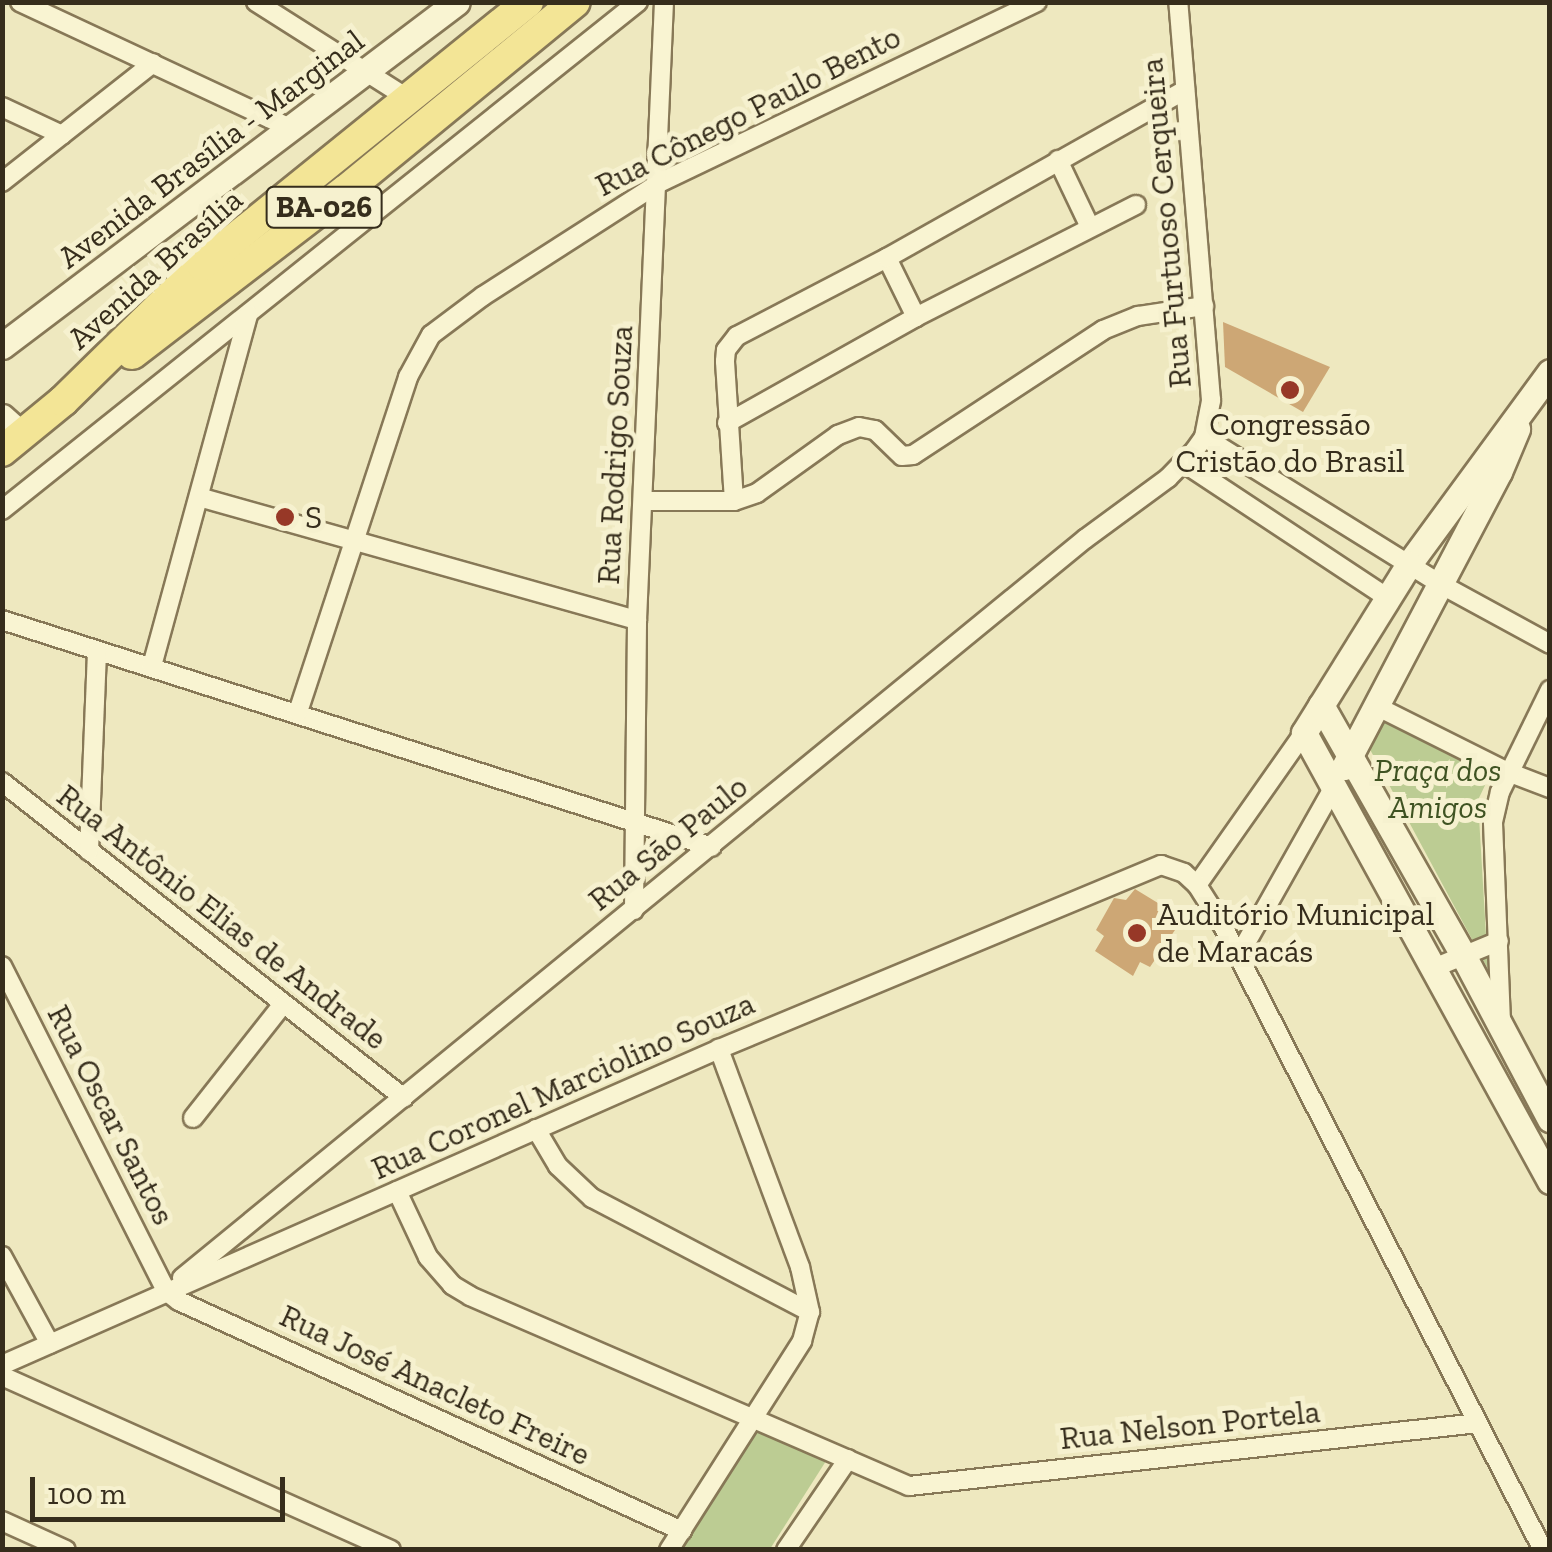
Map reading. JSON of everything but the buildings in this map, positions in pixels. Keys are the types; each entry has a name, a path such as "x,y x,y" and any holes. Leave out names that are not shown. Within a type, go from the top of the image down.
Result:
{"main road":[{"name":"Avenida Brasília - Marginal","path":"2,346 457,2"},
{"name":"Avenida Brasília","path":"63,401 202,266 528,2"},
{"name":"Avenida Brasília","path":"9,434 156,338 346,190 575,2"},
{"path":"325,167 346,190"},
{"path":"1550,372 1522,415 1408,564 1304,733 1550,1180"},
{"path":"1335,785 1512,448 1522,415"},
{"path":"1321,705 1463,955 1550,1119"}],"street":[{"path":"20,2 292,129"},
{"path":"2,510 638,2"},
{"name":"Rua Rodrigo Souza","path":"634,910 637,620 664,2"},
{"name":"Rua Cônego Paulo Bento","path":"298,712 408,376 431,336 515,274 659,183 1036,2"},
{"name":"Rua Furtuoso Cerqueira","path":"1178,2 1211,400 1204,437"},
{"path":"260,3 409,98"},
{"path":"2,182 154,62"},
{"path":"734,501 726,423 725,361 730,342 1185,90"},
{"path":"2,106 62,134"},
{"path":"438,115 460,143"},
{"path":"1058,160 1090,227"},
{"path":"726,423 916,317 1136,205"},
{"path":"886,258 916,317"},
{"path":"643,501 734,501 757,492 838,435 859,427 875,430 902,456 913,456 1104,330 1138,316 1204,306"},
{"path":"152,666 248,314"},
{"path":"1204,437 1442,585 1550,644"},
{"name":"Rua São Paulo","path":"166,1291 1085,539 1184,463 1204,437"},
{"path":"1184,463 1388,598"},
{"path":"199,498 637,620"},
{"path":"2,620 712,847"},
{"path":"88,850 97,652"},
{"path":"1501,1028 1493,822 1508,772 1550,690"},
{"path":"1376,706 1508,772 1550,788"},
{"path":"1304,733 1197,885 1238,957 1543,1550"},
{"name":"Rua Antônio Elias de Andrade","path":"2,782 404,1098"},
{"path":"1238,957 1335,785"},
{"name":"Rua Coronel Marciolino Souza","path":"2,1365 720,1049 1150,868 1172,868 1197,885"},
{"path":"1436,968 1499,941"},
{"name":"Rua Oscar Santos","path":"2,966 166,1291"},
{"path":"193,1118 283,1004"},
{"path":"669,1550 802,1340 810,1312 800,1267 720,1049"},
{"path":"536,1129 558,1166 592,1198 810,1312"},
{"path":"397,1191 428,1258 452,1285 848,1459 786,1550"},
{"path":"2,1256 50,1344"},
{"name":"Rua José Anacleto Freire","path":"166,1291 179,1301 682,1530"},
{"path":"2,1376 392,1550"},
{"name":"Rua Nelson Portela","path":"848,1459 909,1486 1478,1422"},
{"path":"2,1521 66,1550"}],"green space":[{"name":"Praça dos Amigos","path":"1377,711 1486,768 1489,777 1478,800 1488,969 1366,742"},
{"path":"758,1430 826,1461 770,1549 678,1550"}],"place":[{"name":"Congressão Cristão do Brasil","path":"1290,390"},
{"name":"S","path":"285,517"},
{"name":"Auditório Municipal de Maracás","path":"1137,933"}]}
